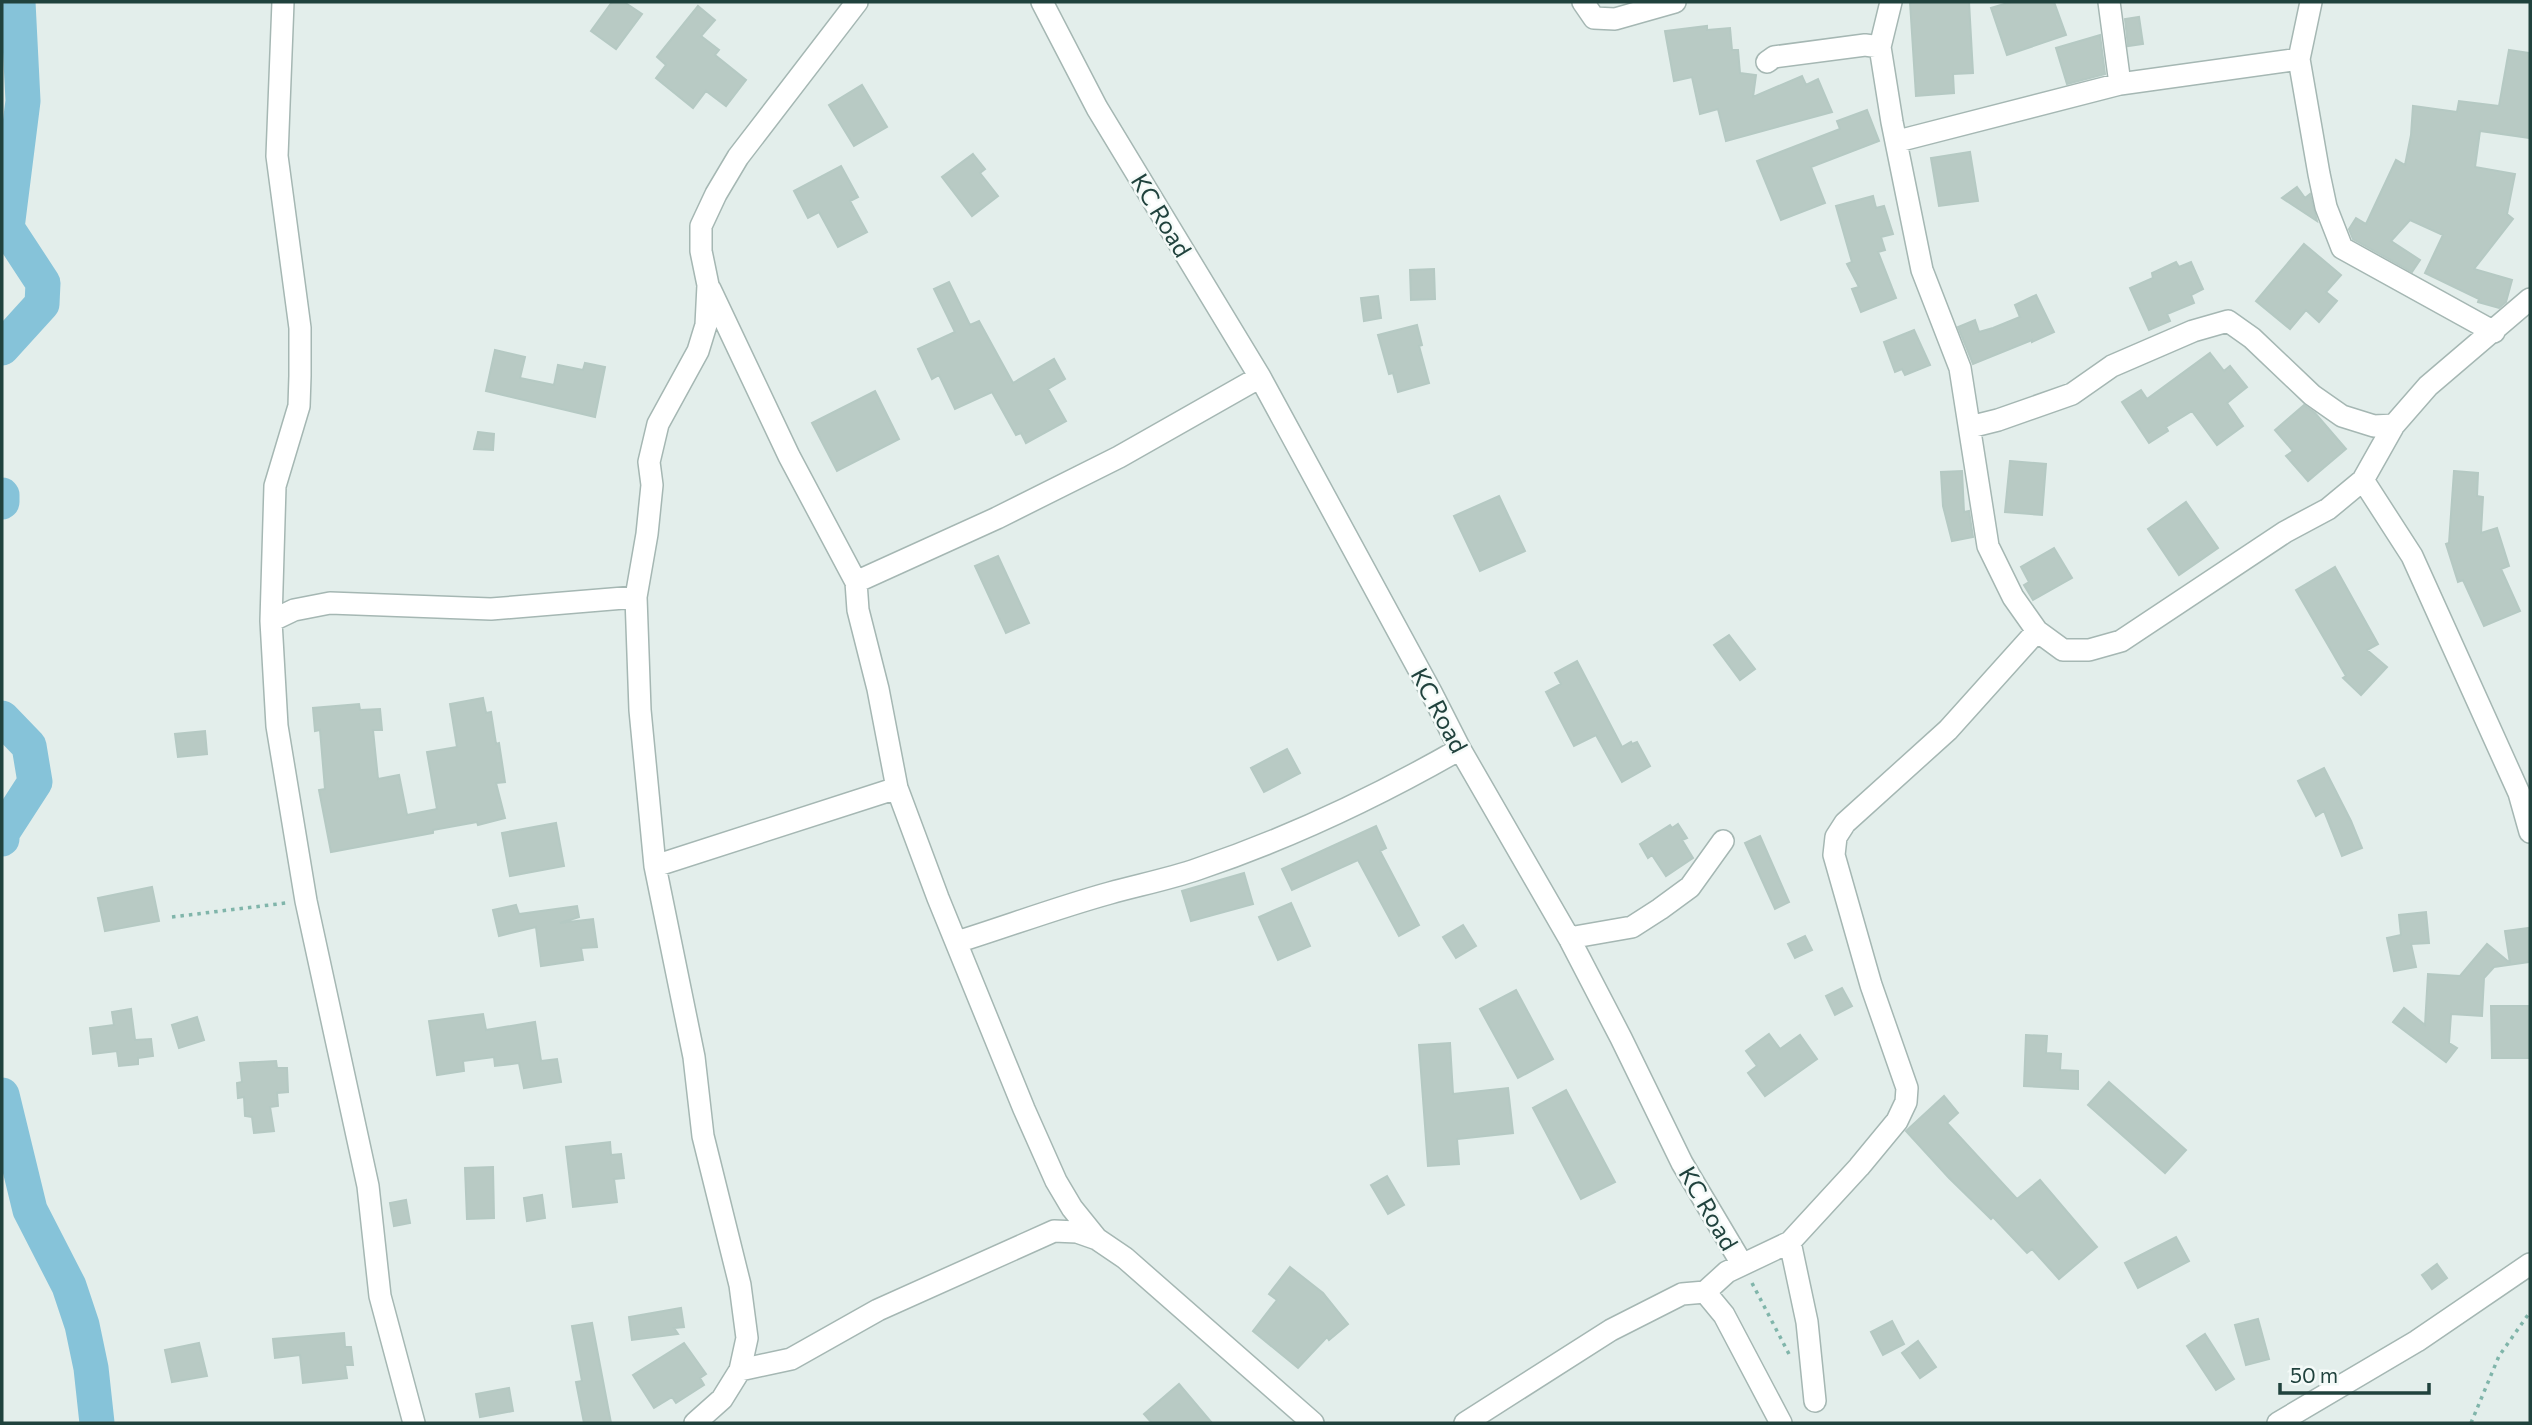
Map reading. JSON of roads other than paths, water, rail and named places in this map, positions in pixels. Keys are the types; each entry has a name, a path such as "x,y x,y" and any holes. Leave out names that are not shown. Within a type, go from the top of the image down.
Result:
{"street":[{"path":"283,2 276,156 300,328 300,376 299,406 275,486 271,621 277,726 306,901 368,1186 380,1296 414,1423"},
{"path":"858,2 738,157 701,226 701,251 708,285 789,456 856,582 859,610 897,788 987,1022 1056,1181 1072,1208 1097,1239"},
{"name":"KC Road","path":"1042,2 1097,108 1260,377 1432,692 1460,750 1569,938 1682,1163 1742,1264"},
{"path":"1583,2 1594,18 1615,19 1675,2"},
{"path":"1891,2 1880,47 1922,270 1960,368 1988,546 2013,597 2037,631 2063,650 2089,650 2121,641 2285,532 2328,509 2363,480 2394,425 2428,386 2530,299"},
{"path":"2109,2 2120,84"},
{"path":"2311,2 2300,59 2326,207 2342,248 2494,332"},
{"path":"1767,62 1774,57 1866,45 1880,47"},
{"path":"1898,142 2120,84 2300,59"},
{"path":"695,1423 722,1399 740,1370 747,1338 740,1285 703,1136 694,1056 655,866 640,710 636,597 652,485 649,462 658,424 698,351 706,324 708,285"},
{"path":"1970,427 2072,394 2112,366 2193,331 2228,321 2252,338 2312,395 2342,416 2374,426 2394,425"},
{"path":"856,582 997,518 1107,463 1260,377"},
{"path":"2363,480 2412,556 2525,793 2530,832"},
{"path":"271,621 294,610 330,603 491,609 636,597"},
{"path":"1465,1423 1611,1331 1682,1294 1705,1292 1727,1272 1790,1242 1897,1121 1906,1102 1907,1088 1871,985 1834,855 1836,837 1845,823 1948,730 2037,631"},
{"path":"957,942 1107,894 1197,869 1368,799 1460,750"},
{"path":"655,866 897,788"},
{"path":"1569,938 1632,927 1690,887 1723,841"},
{"path":"740,1370 791,1359 878,1310 1054,1231 1077,1232 1097,1239 1125,1258 1313,1423"},
{"path":"1790,1242 1807,1322 1815,1401"},
{"path":"2278,1423 2417,1341 2530,1264"},
{"path":"1705,1292 1724,1315 1781,1423"}],"waterway":[{"path":"2,348 42,304 43,283 7,228 23,101 18,2"},
{"path":"2,495 2,502"},
{"path":"2,718 29,746 35,782 2,833 2,839"},
{"path":"2,1095 30,1210 69,1286 82,1325 91,1368 97,1423"}]}
